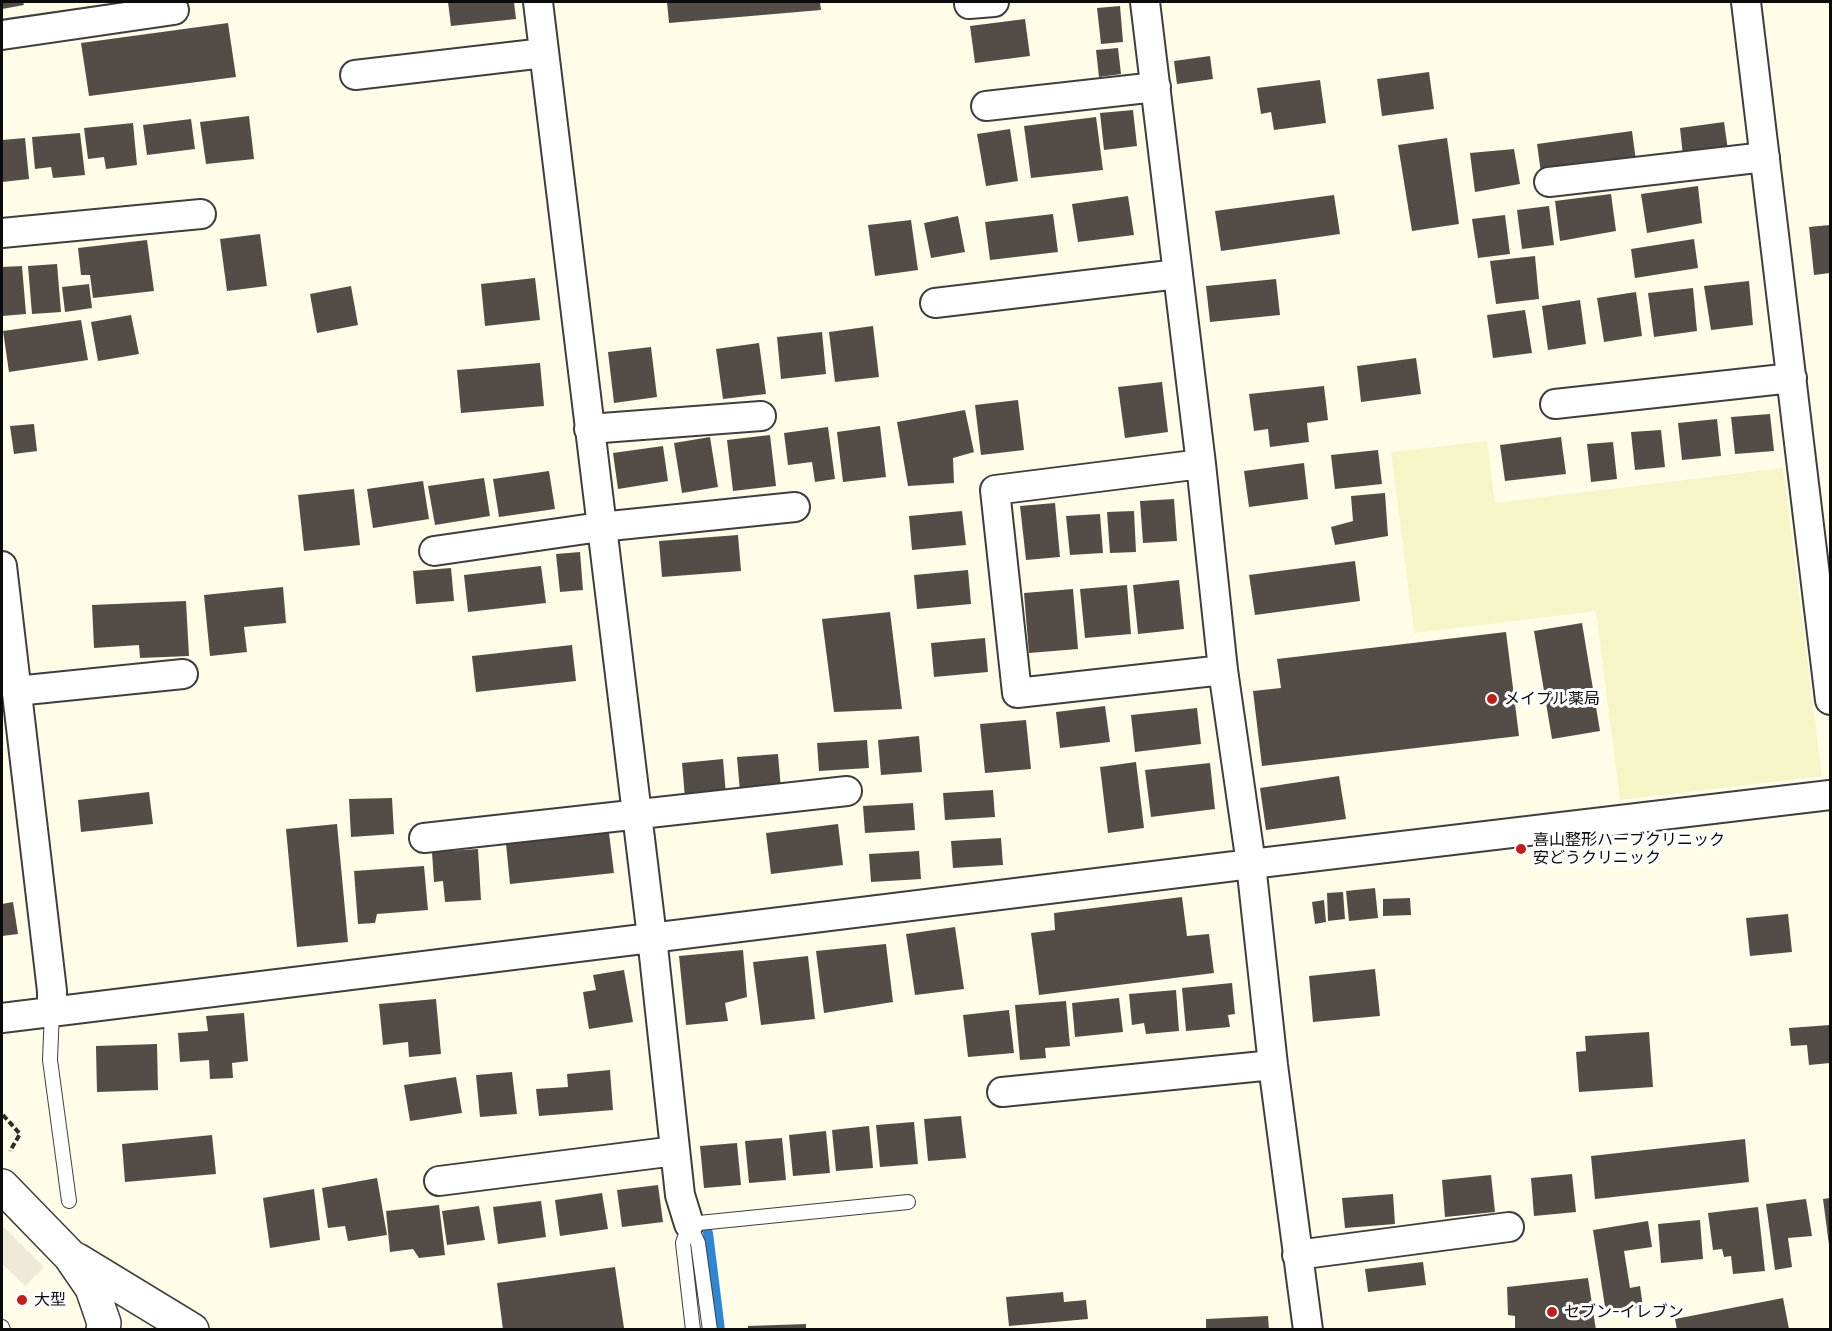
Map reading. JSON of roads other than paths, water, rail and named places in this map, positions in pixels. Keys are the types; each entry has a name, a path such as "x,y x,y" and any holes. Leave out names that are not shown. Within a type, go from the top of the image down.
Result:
{"street":[{"path":"538,2 600,527 652,938 680,1195 689,1224"},
{"path":"1145,2 1201,464 1223,670 1251,864 1273,1065 1308,1329"},
{"path":"1746,2 1792,378 1824,588 1830,700"},
{"path":"2,35 174,10"},
{"path":"355,75 544,53"},
{"path":"986,106 1156,87"},
{"path":"1549,183 1765,157"},
{"path":"2,233 201,214"},
{"path":"935,303 1178,274"},
{"path":"1555,404 1792,378"},
{"path":"589,429 761,416"},
{"path":"1201,464 995,490 1017,693 1223,670"},
{"path":"434,551 600,527 795,507"},
{"path":"2,566 52,991 52,1011"},
{"path":"16,691 183,674"},
{"path":"424,838 847,791"},
{"path":"2,1018 1830,795"},
{"path":"1002,1092 1273,1065"},
{"path":"439,1181 675,1151"},
{"path":"2,1186 70,1256 92,1288 104,1323 103,1329"},
{"path":"1297,1255 1509,1227"},
{"path":"70,1256 192,1329"}],"lane":[{"path":"52,1011 50,1060 69,1201"},
{"path":"689,1224 908,1202"},
{"path":"689,1224 683,1243 693,1329"},
{"path":"689,1224 698,1244 710,1329"}],"waterway":[{"path":"708,1233 720,1330"}],"place":[{"name":"メイプル薬局","path":"1492,699"},
{"name":"喜山整形ハーブクリニック 安どうクリニック","path":"1521,849"},
{"name":"大型","path":"22,1300"},
{"name":"セブン-イレブン","path":"1552,1312"}]}
